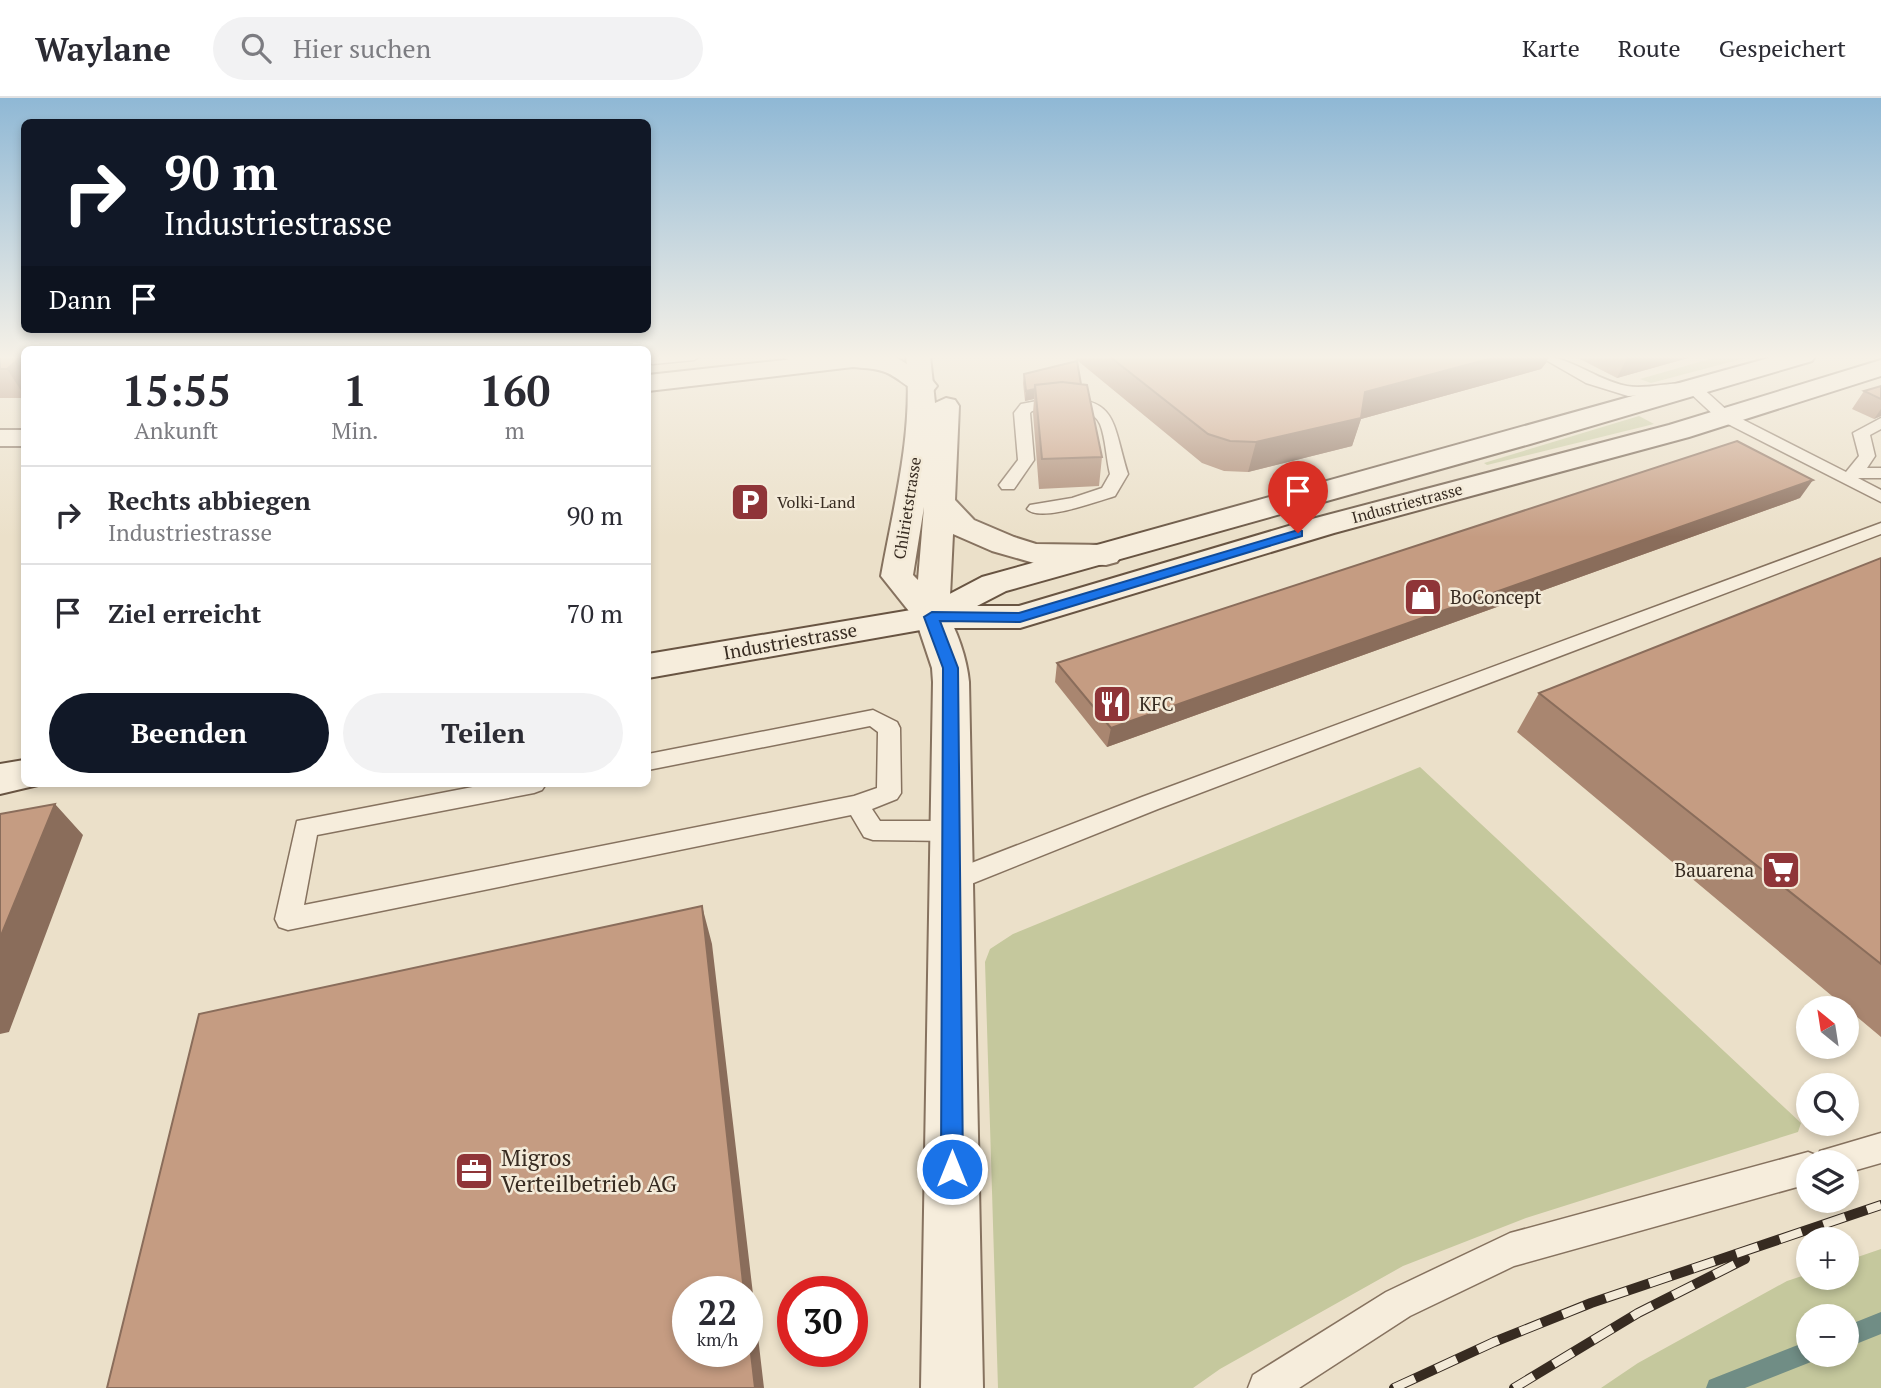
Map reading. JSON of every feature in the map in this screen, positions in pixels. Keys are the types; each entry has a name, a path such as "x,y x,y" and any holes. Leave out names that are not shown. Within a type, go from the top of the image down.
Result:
{"main road":[{"name":"Chlirietstrasse","path":"920,416 897,576 932,617"},
{"name":"Chlirietstrasse","path":"932,617 946,416"},
{"name":"Industriestrasse","path":"932,617 994,584 1106,555 1592,416"},
{"name":"Industriestrasse","path":"651,665 932,617 1020,617 1323,526 1679,431 1723,416"},
{"path":"0,438 21,438"},
{"name":"Chlirietstrasse","path":"940,502 963,527 1003,544 1034,553 1106,555"},
{"path":"932,617 950,668 953,1388"},
{"path":"0,779 21,776"}],"lane":[{"path":"1008,485 1026,460 1022,416"},
{"path":"1036,509 1075,503 1109,492 1119,474 1107,422 1100,416"},
{"path":"1724,416 1866,474 1881,497"},
{"path":"1866,474 1867,456 1861,433 1881,423"},
{"path":"952,881 1150,803 1881,528"},
{"path":"518,787 306,828 288,919 857,805 889,793 889,729 873,718 651,761"},
{"path":"857,805 873,830 952,831"},
{"path":"1859,1154 1881,1148"},
{"path":"1266,1388 1398,1304 1510,1251 1796,1171"}],"green space":[{"path":"1638,416 1654,424 1487,465 1484,463"},
{"path":"1420,767 1796,1118 1796,1133 1526,1218 1403,1266 1220,1369 1193,1388 998,1388 985,962 990,949 1013,934"},
{"path":"1881,1249 1881,1388 1601,1388 1638,1363 1796,1278 1796,1290 1859,1290 1859,1257"}],"building":[{"path":"1038,416 1094,416 1102,457 1042,459"},
{"path":"1185,416 1361,416 1256,442 1230,441 1208,434"},
{"path":"1737,441 1813,480 1111,728 1057,663"},
{"name":"Bauarena","path":"1881,558 1881,964 1539,693"},
{"path":"55,804 0,938 0,814"},
{"name":"Migros Verteilbetrieb AG","path":"702,906 742,1276 672,1276 672,1367 753,1367 755,1388 107,1388 199,1014"}],"waterway":[{"path":"1859,1332 1881,1323"},
{"path":"1717,1388 1796,1357"}],"railway":[{"path":"1394,1388 1494,1342 1591,1303 1881,1205"},
{"path":"1514,1388 1638,1313 1745,1259"}],"place":[{"name":"Volki-Land","path":"750,502"},
{"name":"BoConcept","path":"1423,597"},
{"name":"KFC","path":"1112,704"},
{"name":"Bauarena","path":"1781,870"},
{"name":"Migros Verteilbetrieb AG","path":"474,1171"}],"route":[{"path":"952,1169 950,668 932,617 1020,617 1298,533"}]}
